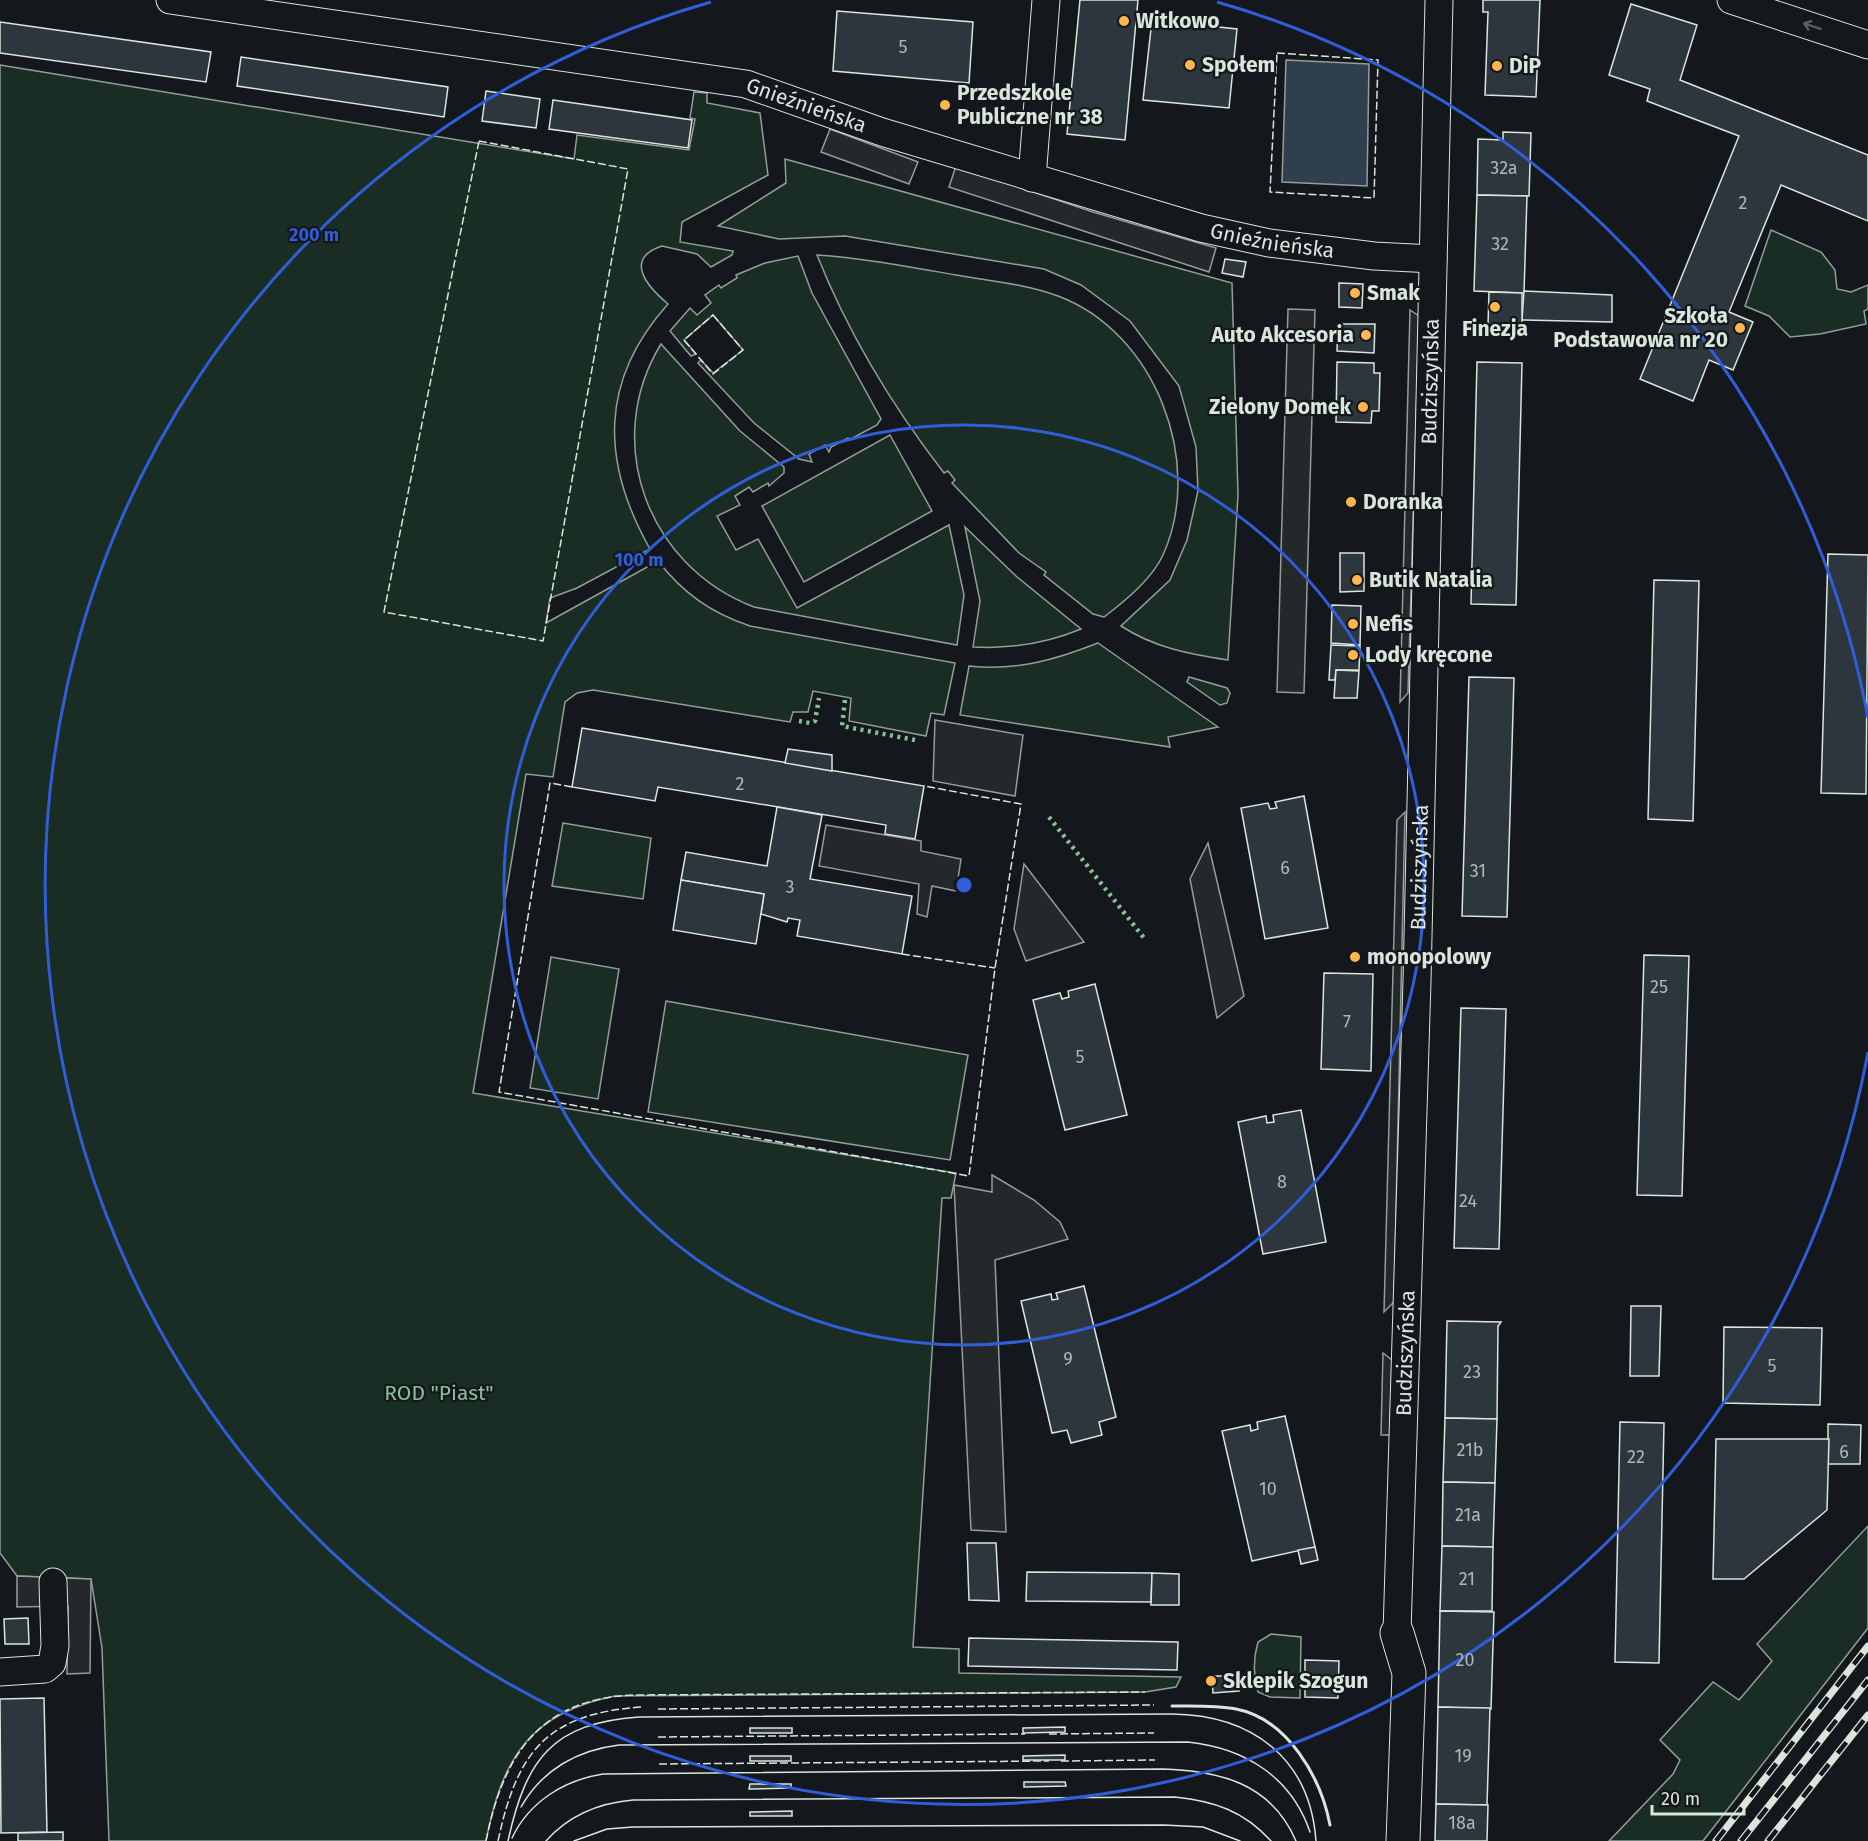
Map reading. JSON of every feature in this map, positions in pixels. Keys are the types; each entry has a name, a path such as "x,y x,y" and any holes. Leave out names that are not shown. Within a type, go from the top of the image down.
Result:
{"street":[{"name":"Gnieźnieńska","path":"170,0 738,82 882,132 1201,228 1269,243 1374,256 1433,259"},
{"path":"1032,178 1046,0"},
{"name":"Budziszyńska","path":"1403,1841 1409,1673 1397,1633 1408,1314 1439,0"},
{"path":"1731,0 1868,45"},
{"path":"0,1672 45,1669 52,1663 55,1646 53,1582"}],"green space":[{"name":"ROD \"Piast\"","path":"0,65 574,159 577,135 689,150 695,119 690,118 694,92 707,93 707,103 760,113 768,175 682,222 680,242 733,251 732,255 711,267 697,254 662,246 643,258 641,266 647,282 668,304 645,333 629,363 619,392 615,423 616,454 622,485 634,517 650,549 577,588 550,598 546,623 658,561 677,583 699,601 723,615 750,626 955,663 944,715 931,713 926,736 849,721 851,698 813,691 808,712 793,712 790,722 593,690 577,693 565,702 553,777 526,774 473,1093 956,1173 951,1198 942,1198 913,1647 959,1649 959,1673 1181,1677 1176,1687 1145,1692 615,1696 585,1704 561,1714 524,1744 501,1786 486,1841 109,1841 102,1648 91,1579 17,1576 0,1553"},
{"path":"785,159 1232,283 1238,495 1228,660 1160,645 1121,626 1170,580 1187,540 1198,491 1196,447 1179,386 1130,321 1081,285 1044,269 845,236 779,239 718,226 786,183"},
{"path":"1771,230 1821,252 1835,270 1837,289 1851,292 1868,285 1868,309 1864,311 1866,324 1820,334 1790,337 1769,316 1745,306"},
{"path":"817,255 887,263 1033,288 1058,296 1092,314 1121,339 1145,369 1163,404 1174,442 1178,480 1175,519 1163,555 1152,573 1121,604 1104,617 1093,614 1044,575 1046,572 1019,553 952,483 955,480 948,471 944,473 925,448 857,341"},
{"path":"798,256 812,293 881,419 877,425 831,447 829,452 825,445 809,454 812,462 799,459 754,423 698,363 701,360 713,373 743,350 713,315 684,340 696,354 691,356 670,331 690,308 697,315 711,303 705,295 719,285 721,288 737,278 736,275 765,263"},
{"path":"661,344 740,431 784,467 784,473 769,486 768,483 753,492 749,487 735,496 740,505 717,516 736,550 758,539 797,608 949,525 964,595 957,645 754,607 717,588 686,563 662,532 645,497 636,460 635,421 643,382"},
{"path":"890,435 932,511 804,582 762,506"},
{"path":"965,527 1016,576 1081,629 1028,644 973,647 980,601"},
{"path":"1098,643 1218,727 1168,737 1170,747 960,715 969,666 1003,667 1035,663"},
{"path":"1189,677 1227,688 1230,693 1227,703 1220,705 1187,682"},
{"path":"563,823 651,838 643,899 552,886"},
{"path":"551,957 619,969 598,1099 530,1088"},
{"path":"666,1001 968,1055 950,1160 648,1112"},
{"path":"1868,1526 1868,1628 1703,1841 1609,1841 1673,1774 1680,1760 1660,1740 1713,1682 1739,1700 1772,1661 1757,1644"},
{"path":"1271,1634 1301,1637 1300,1698 1270,1697 1258,1692 1254,1667 1256,1648 1258,1642"}],"shaded area":[{"path":"830,129 918,162 909,184 821,152"},
{"path":"956,166 1093,212 1216,248 1209,272 949,187"},
{"path":"1288,309 1315,310 1304,693 1277,692"},
{"path":"1410,310 1419,316 1408,693 1400,702"},
{"path":"935,720 1023,735 1015,796 933,781"},
{"path":"1405,812 1394,1302 1384,1312 1397,820"},
{"path":"826,825 921,841 921,851 961,859 956,891 932,886 927,917 917,914 919,884 819,866"},
{"path":"1208,843 1244,996 1217,1018 1190,879"},
{"path":"1024,864 1084,942 1026,961 1014,929"},
{"path":"992,1175 1034,1200 1060,1222 1068,1239 995,1260 1006,1532 971,1530 954,1185 992,1192"},
{"path":"1383,1353 1392,1360 1390,1435 1381,1435"},
{"path":"17,1576 91,1579 90,1673 67,1674 68,1606 17,1607"}],"water":[{"path":"1286,60 1369,64 1367,186 1282,182"}],"building":[{"path":"1080,0 1138,0 1125,140 1067,134"},
{"path":"1483,0 1540,0 1536,97 1485,95 1488,12 1483,12"},
{"path":"1631,4 1697,25 1680,80 1868,155 1868,221 1781,185 1729,312 1753,322 1733,370 1709,360 1693,401 1640,379 1739,136 1647,101 1650,89 1609,75"},
{"path":"837,11 973,22 969,83 833,71"},
{"name":"Społem","path":"1152,20 1237,29 1229,108 1143,100"},
{"path":"0,22 211,52 206,82 0,53"},
{"path":"241,57 448,87 444,117 237,86"},
{"path":"486,91 540,99 536,128 482,121"},
{"path":"553,100 692,120 688,148 549,129"},
{"path":"1503,132 1531,133 1529,196 1477,195 1478,139 1503,140"},
{"path":"1477,195 1527,196 1524,293 1474,291"},
{"path":"1225,259 1246,262 1243,277 1222,273"},
{"path":"1339,283 1363,284 1362,308 1339,307"},
{"path":"1524,291 1612,295 1612,322 1522,320"},
{"path":"1489,292 1522,293 1522,326 1488,325"},
{"path":"1338,324 1375,324 1374,353 1337,351"},
{"path":"1337,362 1374,363 1374,373 1380,373 1379,411 1372,411 1371,423 1336,422"},
{"path":"1477,362 1522,363 1516,605 1471,604"},
{"path":"1340,553 1364,553 1364,591 1340,592"},
{"path":"1828,554 1868,555 1866,794 1821,793"},
{"path":"1654,580 1699,581 1693,821 1648,819"},
{"path":"1332,605 1361,606 1360,645 1331,643"},
{"path":"1331,645 1360,646 1359,670 1336,670 1335,680 1329,680"},
{"path":"1336,670 1359,671 1357,698 1334,698"},
{"path":"1469,677 1514,678 1507,917 1462,916"},
{"path":"582,728 924,786 915,839 885,834 886,825 658,787 655,801 572,787"},
{"path":"788,749 832,755 832,771 785,763"},
{"path":"1304,796 1328,928 1265,939 1241,808 1268,803 1270,809 1277,808 1275,802"},
{"path":"777,807 822,815 810,879 912,896 902,954 797,936 800,920 788,918 787,922 761,914 764,894 681,880 686,852 767,866"},
{"path":"681,880 764,894 756,944 673,930"},
{"path":"1644,955 1689,956 1682,1196 1637,1195"},
{"path":"1324,973 1373,974 1371,1071 1321,1069"},
{"path":"1095,984 1127,1115 1065,1130 1033,1000 1060,993 1062,999 1069,997 1068,991"},
{"path":"1461,1008 1506,1009 1499,1249 1454,1248"},
{"path":"1301,1110 1326,1242 1263,1254 1238,1122 1266,1116 1267,1123 1274,1122 1273,1115"},
{"path":"1084,1286 1116,1417 1099,1422 1102,1435 1071,1443 1067,1430 1052,1433 1021,1301 1051,1294 1052,1300 1058,1299 1056,1293"},
{"path":"1631,1306 1661,1306 1659,1376 1630,1376"},
{"path":"1447,1321 1501,1322 1498,1326 1497,1419 1445,1418"},
{"path":"1724,1327 1822,1328 1820,1405 1723,1403"},
{"path":"1285,1416 1315,1547 1252,1561 1222,1431 1250,1425 1251,1431 1258,1429 1257,1422"},
{"path":"1445,1418 1497,1419 1495,1483 1443,1482"},
{"path":"1620,1422 1664,1423 1659,1663 1615,1662"},
{"path":"1828,1424 1861,1425 1860,1464 1828,1464"},
{"path":"1716,1439 1829,1439 1827,1510 1744,1579 1713,1579"},
{"path":"1443,1482 1495,1483 1493,1547 1442,1546"},
{"path":"967,1543 996,1543 999,1601 969,1600"},
{"path":"1442,1546 1493,1547 1492,1611 1440,1611"},
{"path":"1315,1547 1318,1560 1301,1564 1298,1550"},
{"path":"1027,1572 1152,1573 1151,1602 1026,1601"},
{"path":"1152,1573 1179,1574 1179,1605 1151,1605"},
{"path":"1440,1611 1494,1612 1491,1709 1438,1707"},
{"path":"28,1618 29,1644 5,1644 4,1619"},
{"path":"969,1638 1178,1642 1177,1670 968,1666"},
{"path":"1305,1660 1339,1661 1338,1698 1305,1697"},
{"path":"1212,1676 1238,1676 1239,1691 1213,1693"},
{"path":"44,1698 47,1832 1,1833 0,1699"},
{"path":"1438,1707 1490,1708 1487,1805 1436,1804"},
{"path":"1065,1727 1065,1732 1023,1733 1023,1728"},
{"path":"750,1728 792,1728 792,1733 750,1733"},
{"path":"1065,1755 1065,1760 1023,1760 1023,1756"},
{"path":"750,1756 791,1756 791,1761 750,1761"},
{"path":"1024,1782 1065,1782 1066,1786 1024,1787"},
{"path":"750,1784 791,1784 791,1788 749,1789"},
{"path":"1436,1804 1488,1805 1487,1841 1435,1841"},
{"path":"792,1811 792,1816 750,1816 750,1812"},
{"path":"63,1832 63,1841 18,1841 18,1833"}],"tram line":[{"path":"508,1841 524,1788 534,1767 548,1750 564,1737 584,1727 609,1721 639,1717 1172,1714 1201,1716 1227,1723 1251,1733 1272,1747 1289,1765 1302,1786 1311,1812 1316,1841"},
{"path":"521,1807 539,1782 562,1764 589,1752 619,1745 1188,1742 1228,1751 1263,1768 1291,1795 1302,1812 1310,1832"},
{"path":"512,1838 528,1814 549,1795 575,1781 603,1774 1163,1769 1204,1773 1242,1784 1258,1793 1273,1806 1296,1841"},
{"path":"546,1841 574,1817 596,1807 633,1800 1175,1797 1203,1801 1228,1809 1250,1822 1271,1841"},
{"path":"574,1841 607,1829 633,1827 1164,1825 1203,1827 1240,1841"}],"railway":[{"path":"1716,1841 1868,1646"},
{"path":"1741,1841 1868,1680"},
{"path":"1768,1841 1868,1715"}],"hedge":[{"path":"799,721 810,723 815,721 819,698"},
{"path":"845,700 842,726 915,740"},
{"path":"1049,817 1144,938"}],"fence":[{"path":"1277,53 1378,60 1374,198 1270,192 1277,53"},
{"path":"479,141 628,169 543,641 384,612 479,141"},
{"path":"713,315 743,350 713,374 684,340 713,315"},
{"path":"572,787 550,783 499,1092 969,1176 995,968 1021,804 924,786"},
{"path":"902,954 995,968"},
{"path":"486,1841 493,1810 503,1783 515,1759 531,1738 550,1721 573,1708 600,1699 633,1695 1145,1692"},
{"path":"658,1709 1154,1705"},
{"path":"498,1841 515,1784 527,1761 541,1743 559,1729 581,1718 608,1711 641,1707"},
{"path":"1049,1734 1154,1733"},
{"path":"658,1737 1025,1734"},
{"path":"1061,1761 1155,1760"},
{"path":"659,1764 1049,1761"}],"wall":[{"path":"1172,1706 1212,1706 1236,1709 1255,1715 1271,1725 1286,1738 1310,1770 1326,1807 1330,1825"}],"place":[{"name":"Witkowo","path":"1124,21"},
{"name":"Społem","path":"1190,65"},
{"name":"DiP","path":"1497,66"},
{"name":"Przedszkole Publiczne nr 38","path":"945,105"},
{"name":"Smak","path":"1355,293"},
{"name":"Finezja","path":"1495,307"},
{"name":"Szkoła Podstawowa nr 20","path":"1740,328"},
{"name":"Auto Akcesoria","path":"1366,335"},
{"name":"Zielony Domek","path":"1363,407"},
{"name":"Doranka","path":"1351,502"},
{"name":"Butik Natalia","path":"1357,580"},
{"name":"Nefis","path":"1353,624"},
{"name":"Lody kręcone","path":"1353,655"},
{"name":"monopolowy","path":"1355,957"},
{"name":"Sklepik Szogun","path":"1211,1681"}]}
